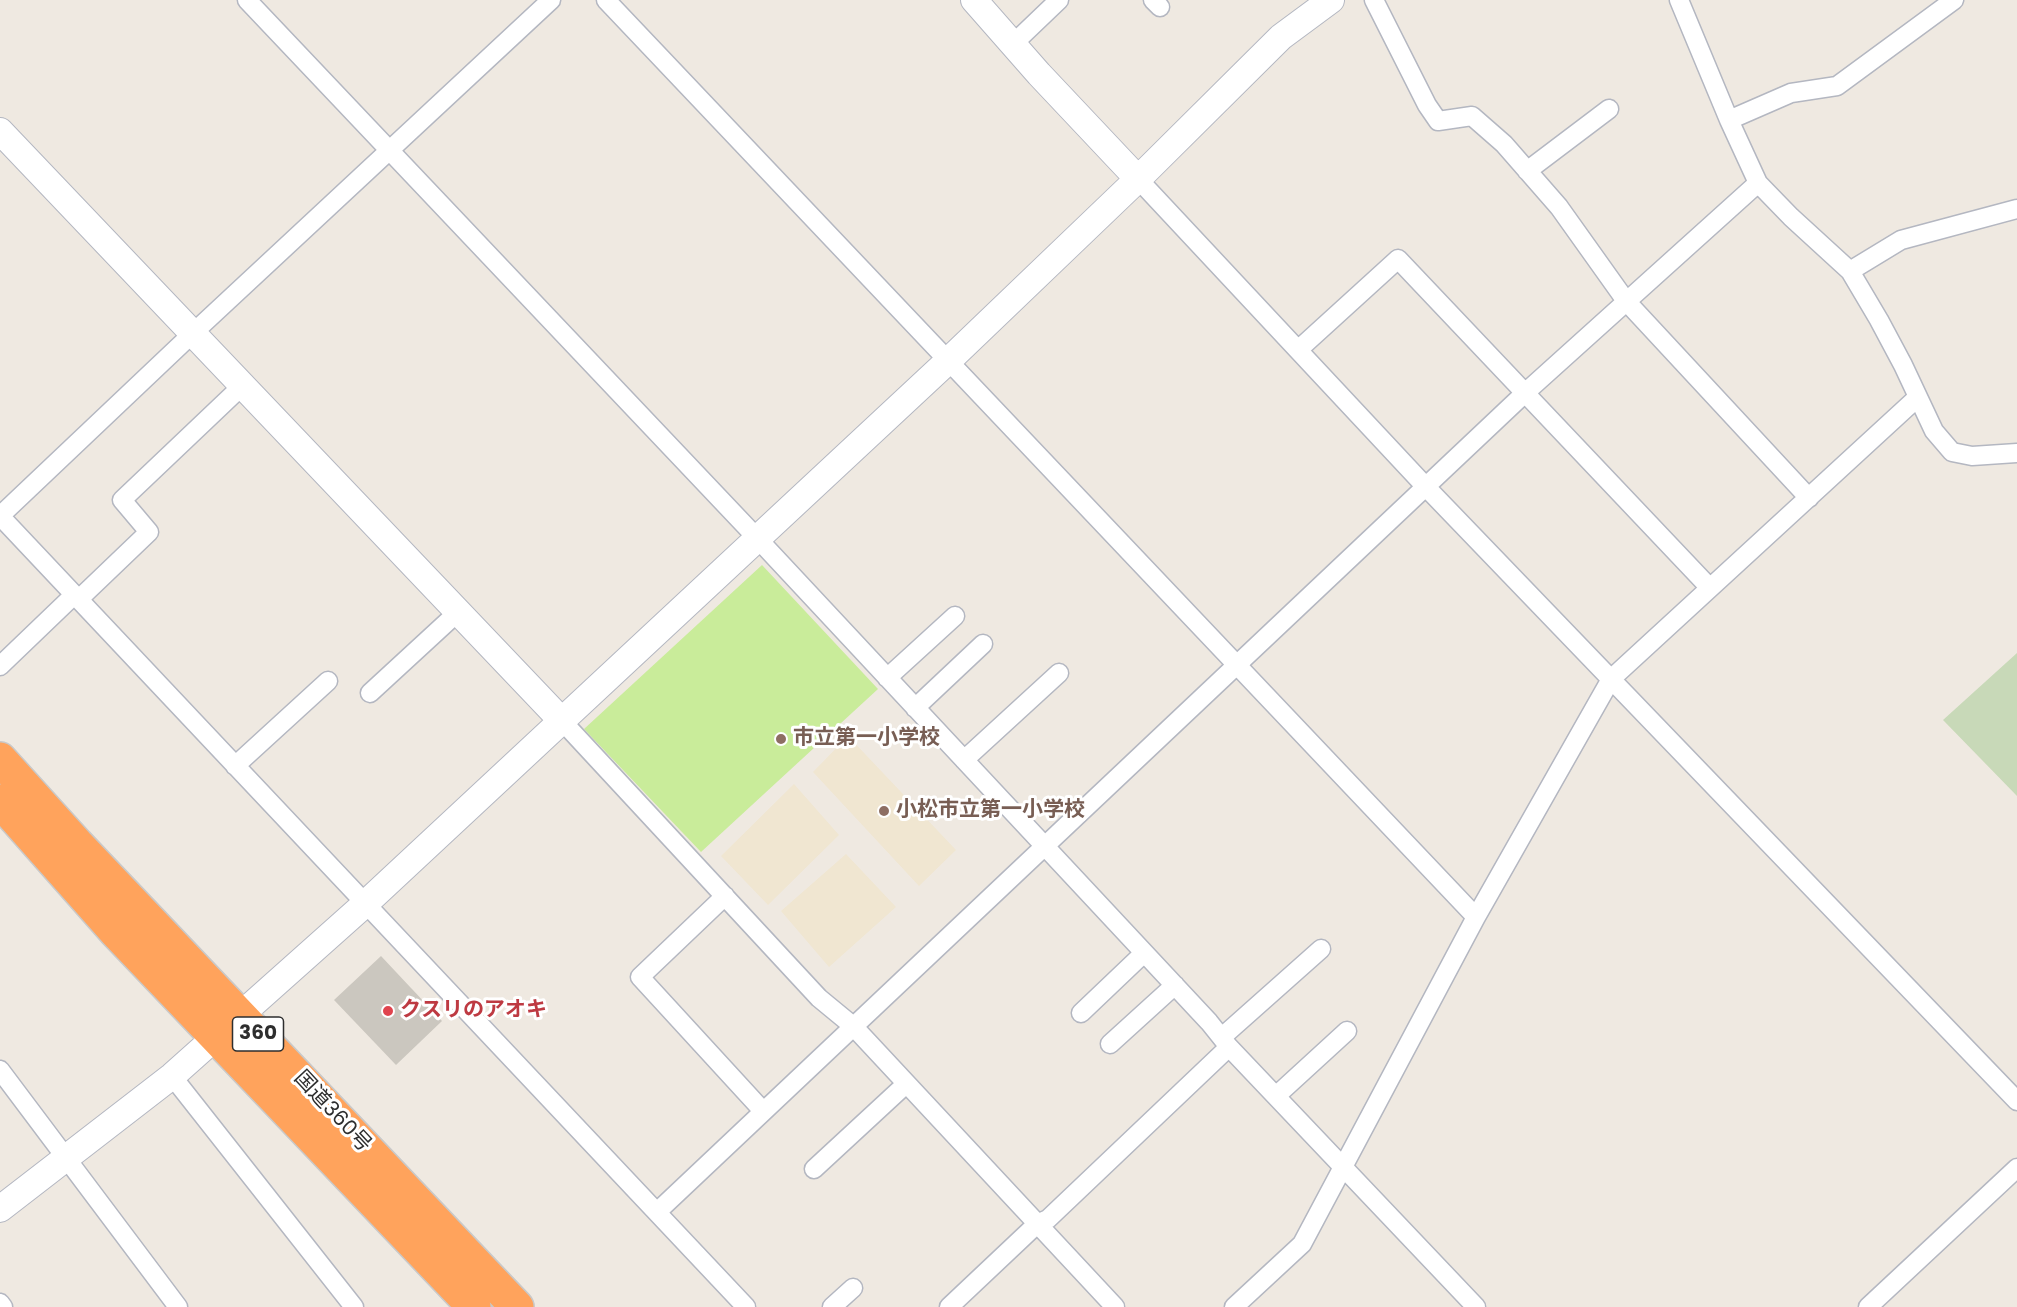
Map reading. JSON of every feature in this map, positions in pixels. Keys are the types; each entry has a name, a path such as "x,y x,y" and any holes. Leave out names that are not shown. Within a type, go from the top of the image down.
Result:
{"highway":[{"name":"国道360号","path":"0,759 77,844 229,1026 474,1307"},
{"name":"国道360号","path":"0,801 115,931 229,1026 517,1307"}],"street":[{"path":"247,0 757,538 1276,1096 1476,1307"},
{"path":"551,0 0,516 746,1307"},
{"path":"606,0 1476,917"},
{"path":"974,0 1138,179 1426,486 2017,1101"},
{"path":"1013,44 1059,0"},
{"path":"0,1209 172,1076 365,904 948,361 1138,179 1281,36 1331,0"},
{"path":"1374,0 1438,121 1472,116 1504,144 1559,207 1626,301 1809,498"},
{"path":"1680,0 1729,120 1758,183 1850,271 1879,320 1934,432 1952,452 1972,456 2017,453"},
{"path":"1729,120 1791,93 1837,86 1954,0"},
{"path":"1527,171 1609,110"},
{"path":"0,131 562,722 819,998 853,1026 1115,1307"},
{"path":"657,1212 1526,392 1758,183"},
{"path":"1850,271 1901,240 2017,209"},
{"path":"1298,350 1398,259 1710,588"},
{"path":"0,666 149,532 122,500 242,386"},
{"path":"1234,1307 1302,1244 1476,917 1611,679 1918,397"},
{"path":"370,693 458,612"},
{"path":"887,678 955,616"},
{"path":"915,708 983,645"},
{"path":"964,760 1059,673"},
{"path":"235,766 328,681"},
{"path":"725,896 640,977 763,1111"},
{"path":"949,1307 1037,1224 1048,1219 1321,949"},
{"path":"1081,1013 1144,953"},
{"path":"1110,1044 1175,986"},
{"path":"1276,1096 1347,1031"},
{"path":"0,1070 178,1307"},
{"path":"172,1076 354,1307"},
{"path":"814,1169 906,1084"},
{"path":"1868,1307 2017,1167"},
{"path":"832,1307 853,1288"},
{"path":"0,1303 3,1307"}],"shaded area":[{"name":"小松市立第一小学校","path":"848,736 956,850 919,886 813,772"},
{"path":"794,784 839,835 768,905 721,856"},
{"path":"846,854 896,907 829,967 781,911"}],"green space":[{"path":"762,565 878,689 701,852 584,729"},
{"path":"2017,653 2017,796 1943,720"}],"building":[{"name":"クスリのアオキ","path":"381,956 442,1021 396,1065 334,1000"}],"place":[{"name":"市立第一小学校","path":"781,739"},
{"name":"小松市立第一小学校","path":"884,811"},
{"name":"クスリのアオキ","path":"388,1011"}]}
